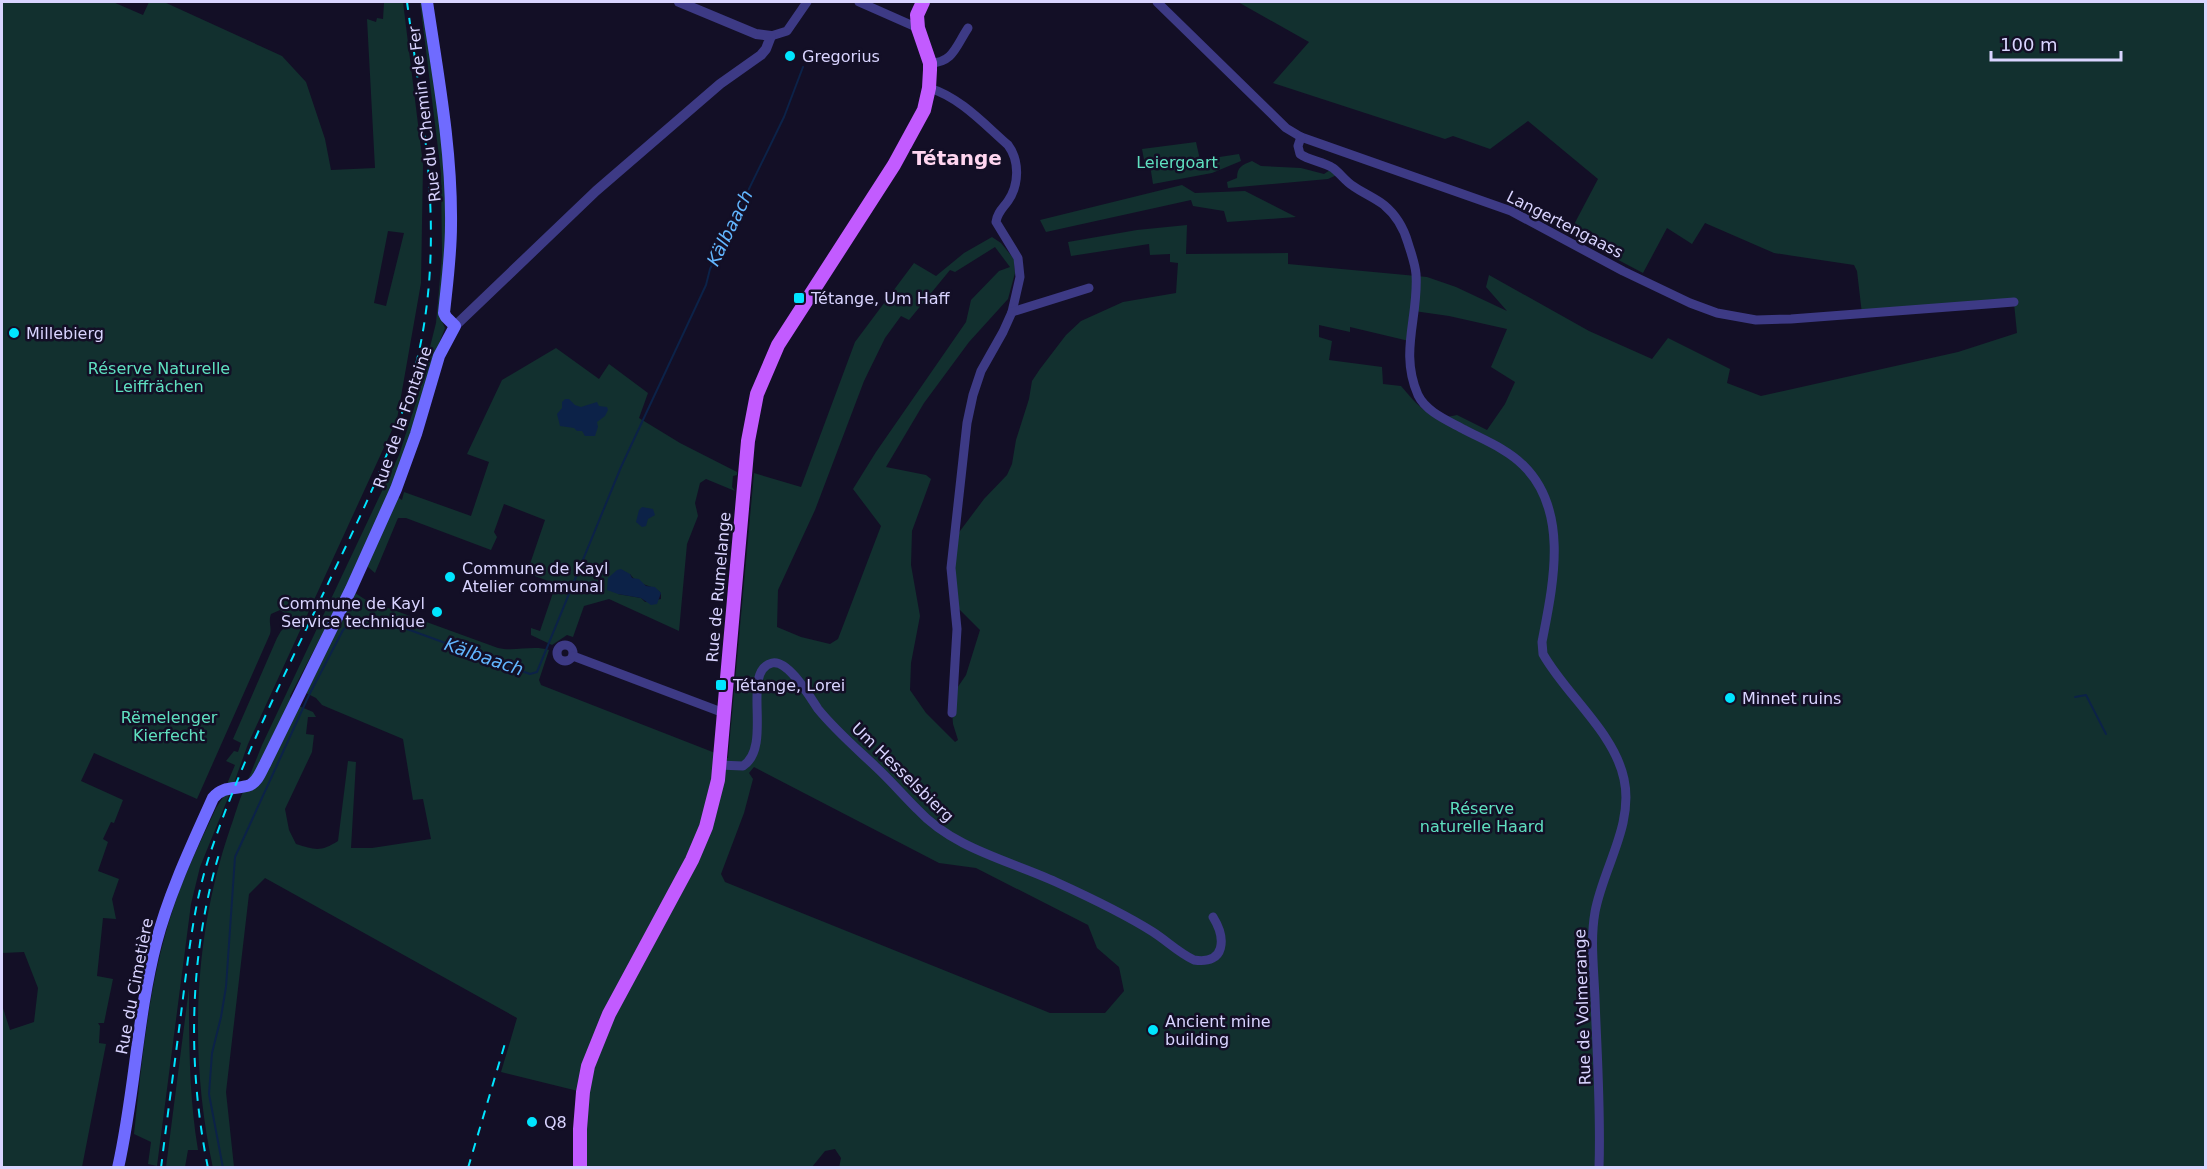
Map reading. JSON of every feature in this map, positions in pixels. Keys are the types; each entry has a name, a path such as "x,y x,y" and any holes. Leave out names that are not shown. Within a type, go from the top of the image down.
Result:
{"main road":[{"name":"Rue du Chemin de Fer","path":"427,2 445,129 450,184 451,239 444,313 455,326"},
{"path":"918,28 917,15 923,2"},
{"name":"Rue de Rumelange","path":"580,1167 580,1128 588,1066 609,1014 692,860 706,827 719,765 747,451 757,394 786,330 894,165 918,124 929,88 930,63 918,28"},
{"name":"Rue de la Fontaine","path":"224,789 250,784 257,779 265,764 351,588 396,489 416,434 439,356 455,326"},
{"name":"Rue du Cimetière","path":"118,1167 127,1125 141,1019 156,943 169,902 206,815 217,794 224,789"}],"street":[{"path":"680,2 756,34 771,36 788,30 807,2"},
{"path":"859,2 918,28"},
{"name":"Langertengaass","path":"1157,2 1286,128 1301,137 1511,211 1668,294 1717,313 1756,320 1791,319 2014,302"},
{"path":"930,63 941,63 948,59 968,28"},
{"name":"Rue de la Fontaine","path":"455,326 596,191 720,84 761,55 771,36"},
{"path":"929,88 942,93 971,113 1012,151 1017,183 1009,200 996,217 996,222 1018,258 1020,277 1012,312 1004,332 981,371 967,423 951,568 957,642 951,697 952,713"},
{"name":"Rue de Volmerange","path":"1301,137 1298,146 1300,154 1306,159 1333,168 1351,185 1385,206 1402,228 1416,276 1409,360 1419,398 1443,418 1503,450 1522,464 1538,482 1548,502 1552,518 1554,570 1542,642 1543,654 1612,748 1624,779 1626,792 1624,818 1595,913 1593,941 1600,1094 1599,1167"},
{"path":"1012,312 1089,288"},
{"path":"573,656 724,713"},
{"name":"Um Hesselsbierg","path":"719,765 743,766 751,759 757,739 758,684 766,666 780,663 791,671 834,727 939,830 963,844 1067,887 1150,930 1194,960 1203,961 1212,958 1222,945 1220,928 1213,917"}],"green space":[{"name":"Réserve Naturelle Leiffrächen","path":"2,2 113,2 143,15 149,2 164,2 282,56 306,82 325,139 331,170 375,168 367,19 376,22 377,18 383,19 384,3 403,2 423,165 421,283 397,419 248,744 234,783 227,784 235,765 226,761 234,751 238,752 241,743 233,739 277,638 289,624 288,615 280,610 271,614 270,634 197,799 94,753 81,781 123,800 114,823 111,822 103,839 108,842 98,871 119,879 112,899 116,919 103,918 97,976 113,979 104,1023 98,1023 100,1026 99,1043 106,1044 82,1167 2,1167 2,1005 10,1030 34,1022 38,988 24,952 2,953","holes":["388,231 404,233 386,306 374,303"]},
{"path":"420,2 425,2 443,131 449,216 440,317 445,328 432,362 413,433 393,484 338,604 290,696 291,699 254,775 248,780 262,745 399,455 417,399 436,323 442,256 441,173"},
{"name":"Réserve naturelle Haard","path":"1238,2 2205,2 2205,1167 839,1168 841,1158 835,1149 825,1151 812,1167 580,1167 582,1092 501,1072 517,1018 265,878 249,894 226,1092 234,1167 213,1168 205,1126 198,1040 202,954 208,912 218,870 242,795 299,706 313,712 316,717 308,717 306,734 314,735 312,752 285,809 289,830 296,844 318,849 338,841 348,761 356,762 351,848 372,848 431,839 423,799 413,800 403,739 322,705 316,698 306,693 355,593 366,600 498,648 549,650 539,680 541,685 728,758 754,473 801,487 855,342 914,263 936,276 964,253 992,237 1001,243 1014,259 1015,273 1008,299 969,342 924,403 886,467 926,475 931,479 912,531 911,565 920,616 911,663 910,690 926,713 955,742 958,740 953,724 951,697 966,675 980,630 954,604 954,539 984,499 1007,475 1012,464 1032,381 1066,335 1081,321 1123,302 1176,293 1178,263 1170,262 1170,254 1150,255 1149,244 1071,256 1068,242 1137,230 1187,225 1186,254 1288,253 1288,264 1427,277 1456,287 1507,311 1486,287 1489,275 1589,331 1652,359 1668,338 1730,369 1727,383 1761,396 1958,352 2017,333 2014,303 1862,314 1857,271 1854,265 1774,253 1705,223 1692,244 1667,228 1643,273 1569,234 1598,179 1528,121 1490,149 1453,136 1445,139 1273,83 1309,42","holes":["995,247 1010,267 999,271 971,300 966,322 853,489 881,526 838,639 830,644 801,637 777,627 778,590 815,510 864,381 885,338 901,316 909,320 950,270 955,272","1414,311 1507,329 1491,367 1515,382 1505,404 1487,430 1457,415 1438,416 1424,410 1401,386 1383,384 1382,367 1329,360 1332,341 1319,337 1319,325 1350,332 1350,327 1409,341","754,767 939,863 976,868 1088,925 1097,948 1119,967 1124,991 1105,1013 1050,1013 725,882 721,874 744,813 753,779 749,773"]},
{"name":"Leiergoart","path":"1196,142 1200,160 1239,154 1241,161 1212,173 1153,184 1150,165 1145,165 1142,149"},
{"path":"1252,161 1261,166 1301,168 1324,174 1333,168 1339,174 1328,179 1228,188 1227,182 1237,178 1241,167"},
{"path":"1182,185 1195,193 1245,191 1296,217 1227,222 1224,211 1193,206 1191,200 1046,232 1040,220"},
{"path":"556,348 599,379 609,364 648,393 639,418 680,443 737,472 737,475 733,476 732,487 735,491 706,479 700,483 695,503 698,516 687,544 679,631 609,599 584,606 573,637 567,635 552,645 531,635 531,628 540,631 556,584 522,571 525,563 530,564 545,520 504,504 494,532 497,537 491,550 406,518 398,518 375,573 368,567 368,558 398,497 402,500 404,492 471,516 489,462 467,454 502,380","holes":["630,574 633,578 657,590 661,593 661,599 645,602 641,598 618,594"]},
{"path":"226,793 230,793 200,867 191,904 157,1166 148,1164 151,1142 134,1134 152,992 177,896 216,808"},
{"path":"189,988 191,1090 198,1150 188,1150 185,1167 166,1167"}],"water":[{"path":"565,399 581,407 597,402 599,406 607,407 605,416 597,422 595,436 585,436 582,431 560,426 557,414"},
{"path":"642,507 653,509 655,515 648,519 646,526 642,527 636,522"},
{"path":"621,569 630,574 632,578 639,579 646,586 655,587 661,593 657,604 651,605 641,598 607,590 608,578"}],"waterway":[{"name":"Kälbaach","path":"223,1168 209,1094 212,1053 226,987 235,857 309,695 343,630 358,621 377,618 530,674 537,672 621,467 706,285 710,269 784,117 803,67"},
{"path":"2075,697 2086,695 2106,734"}],"railway":[{"path":"161,1168 190,946 199,894 208,860 235,785 350,538 391,444 412,379 420,345 430,272 430,195 423,118 407,2"},
{"path":"208,1168 197,1089 194,1010 202,931 219,854"},
{"path":"468,1168 506,1040"}],"place":[{"name":"Gregorius","path":"790,56"},
{"name":"Tétange, Um Haff","path":"799,298"},
{"name":"Millebierg","path":"14,333"},
{"name":"Commune de Kayl Atelier communal","path":"450,577"},
{"name":"Commune de Kayl Service technique","path":"437,612"},
{"name":"Tétange, Lorei","path":"721,685"},
{"name":"Minnet ruins","path":"1730,698"},
{"name":"Ancient mine building","path":"1153,1030"},
{"name":"Q8","path":"532,1122"}],"district":[{"name":"Tétange","path":"957,158"}],"park label":[{"name":"Rëmelenger Kierfecht","path":"169,726"}]}
